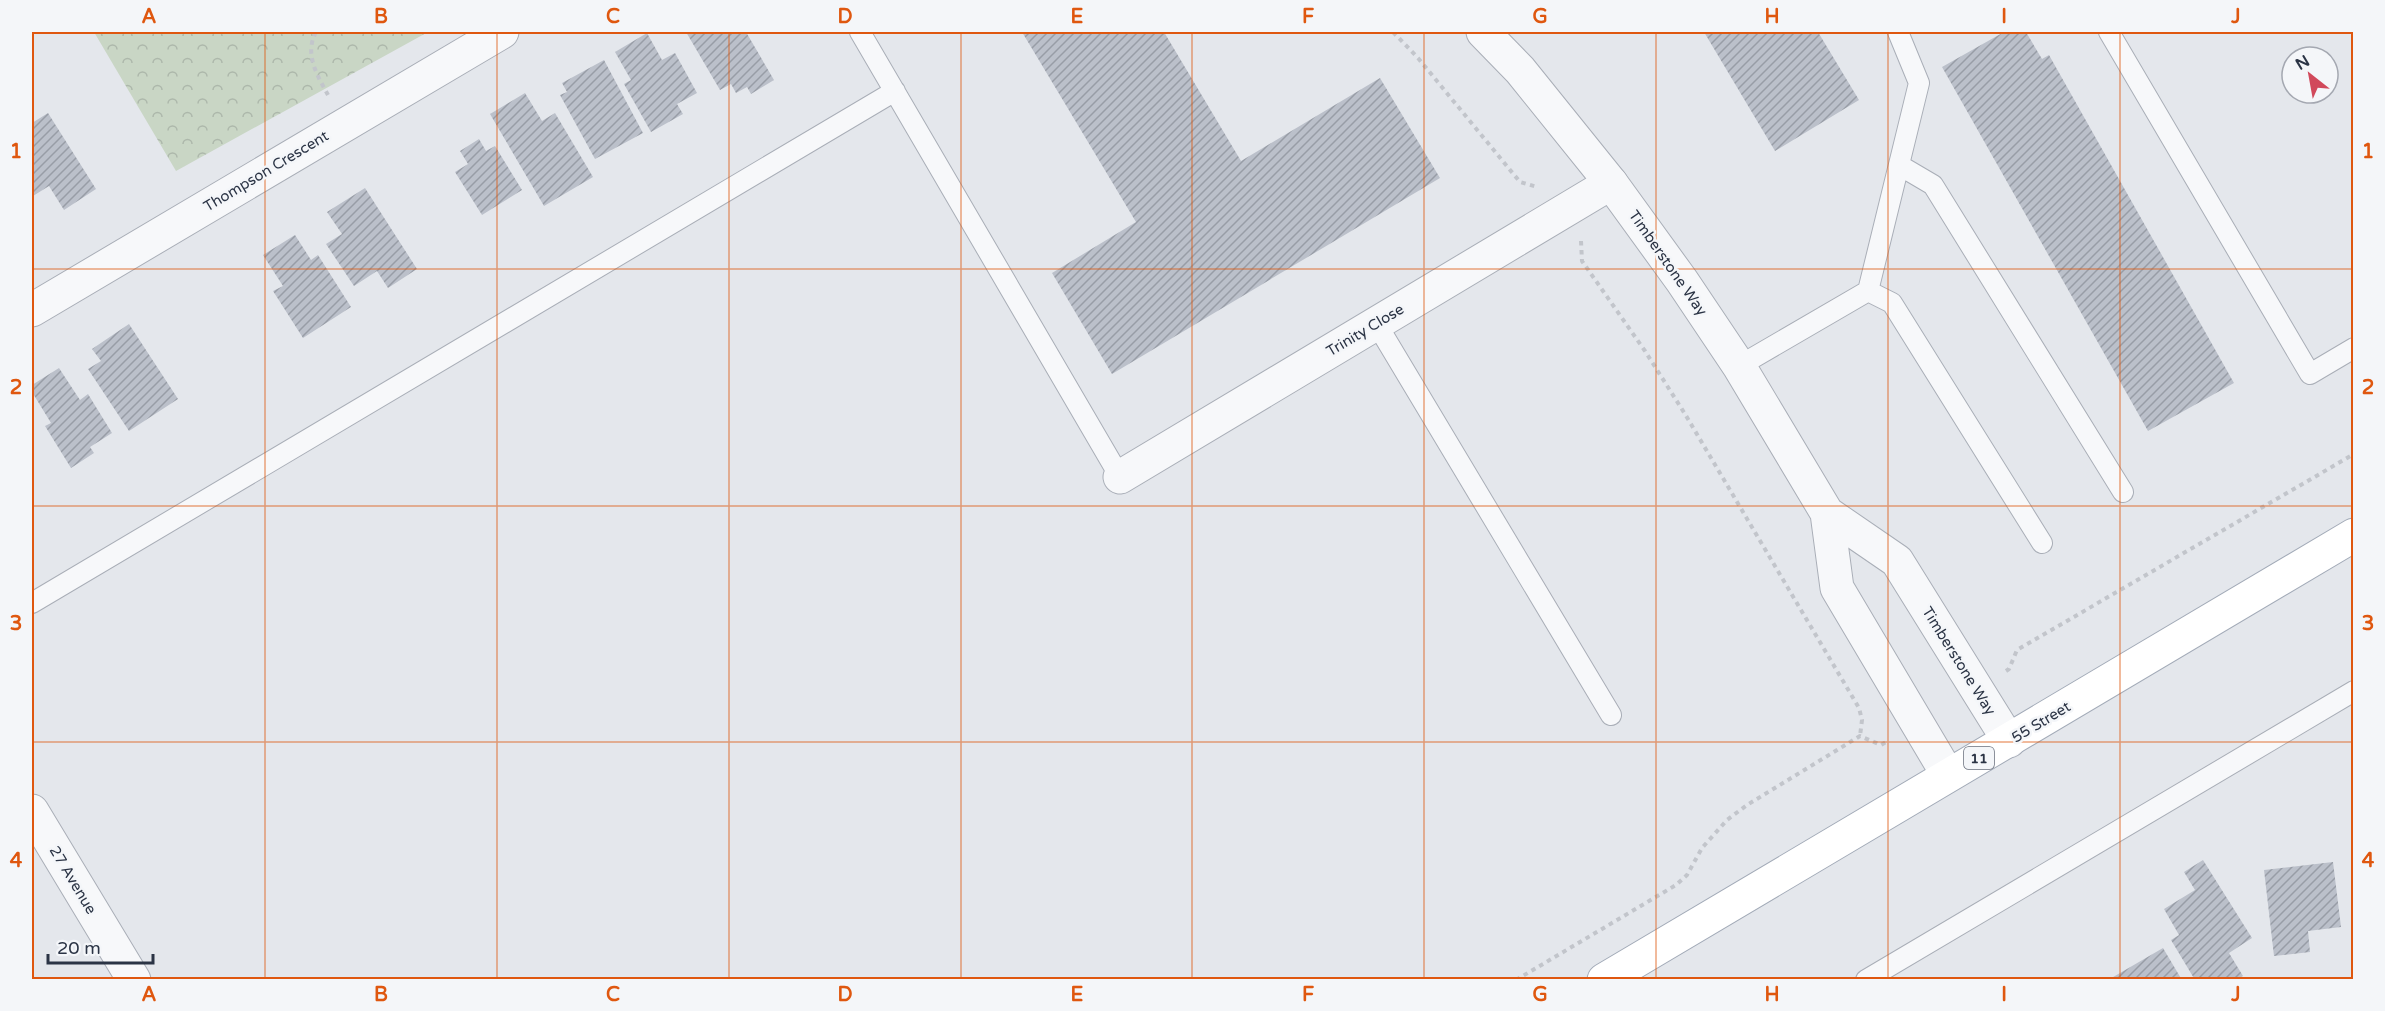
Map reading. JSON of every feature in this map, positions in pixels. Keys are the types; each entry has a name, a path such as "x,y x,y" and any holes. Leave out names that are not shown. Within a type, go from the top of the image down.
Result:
{"main road":[{"name":"55 Street","path":"1604,980 2354,535"}],"street":[{"name":"Thompson Crescent","path":"32,310 502,32"},
{"name":"Timberstone Way","path":"1483,32 1520,70 1611,183 1682,280 1739,366 1827,513 1837,588 1948,776"},
{"name":"Trinity Close","path":"1120,477 1611,183"},
{"name":"Timberstone Way","path":"1827,513 1897,561 2009,741"},
{"name":"27 Avenue","path":"32,811 134,980"}],"lane":[{"path":"860,32 1120,477"},
{"path":"2109,32 2310,374 2354,348"},
{"path":"1739,366 1868,291 1919,83 1902,33"},
{"path":"32,603 895,91"},
{"path":"1899,165 1933,185 2123,492"},
{"path":"1868,291 1892,303 2042,543"},
{"path":"1376,323 1611,715"},
{"path":"1866,980 2354,691"}],"path":[{"path":"316,32 311,54 314,71 345,124"},
{"path":"1393,32 1418,58 1520,182 1535,184"},
{"path":"1582,242 1582,261 1645,351 1685,414 1859,708 1862,720 1860,736"},
{"path":"2008,669 2017,650 2354,454"},
{"path":"1860,736 1881,745"},
{"path":"1516,980 1676,885 1687,875 1702,848 1727,820 1747,805 1860,736"}],"green space":[{"path":"94,32 428,32 176,171"}],"building":[{"path":"686,32 746,32 774,80 751,94 747,87 736,93 731,84 720,90"},
{"path":"1022,32 1164,32 1241,161 1380,78 1440,178 1112,374 1052,273 1136,222"},
{"path":"1704,32 1818,32 1859,100 1775,151"},
{"path":"2004,32 2026,32 2042,59 2049,55 2234,383 2148,431 1942,67"},
{"path":"647,33 662,60 675,53 697,93 677,104 683,114 651,132 624,84 631,80 615,52"},
{"path":"604,60 643,133 595,159 560,95 567,92 562,83"},
{"path":"525,93 542,121 555,113 593,177 544,206 490,114"},
{"path":"48,113 96,189 64,210 49,186 33,196 32,193 32,123"},
{"path":"479,139 486,151 495,146 522,190 482,215 455,172 468,164 460,151"},
{"path":"365,188 417,269 388,288 377,271 354,286 326,244 342,234 327,212"},
{"path":"295,235 311,260 318,255 351,307 303,338 273,291 283,286 263,255"},
{"path":"129,324 178,399 129,431 88,369 101,361 92,349"},
{"path":"59,368 80,400 88,394 112,433 90,447 94,453 71,468 45,426 51,423 32,392 32,385"},
{"path":"2203,860 2252,938 2229,953 2243,976 2237,980 2195,980 2171,940 2179,935 2164,909 2195,890 2184,872"},
{"path":"2333,862 2341,927 2308,931 2310,952 2274,956 2264,870"},
{"path":"2163,948 2182,980 2108,980"}]}
